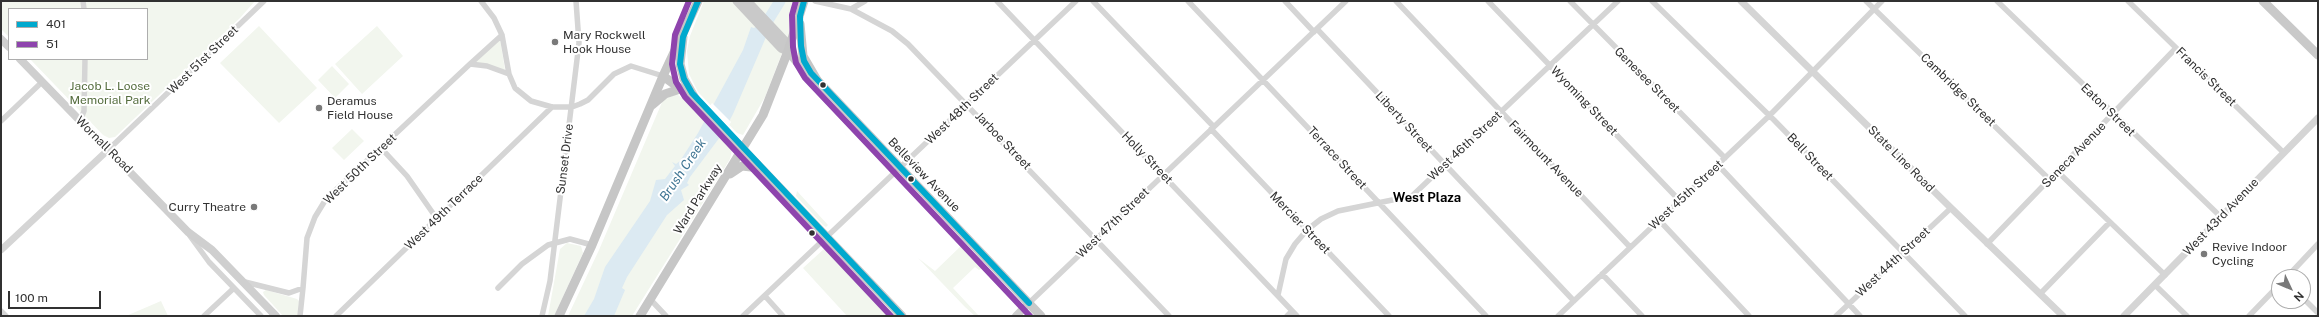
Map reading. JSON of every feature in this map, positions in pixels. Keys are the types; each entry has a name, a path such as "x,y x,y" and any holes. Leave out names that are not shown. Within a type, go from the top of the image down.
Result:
{"highway":[{"path":"559,316 592,245 663,76 683,37 698,1"},
{"name":"Ward Parkway","path":"640,316 743,150 772,94 804,1"},
{"path":"800,16 803,56 817,80"},
{"path":"663,76 696,100"},
{"path":"649,108 665,94 680,89"},
{"path":"726,177 742,166 760,168"}],"main road":[{"path":"737,1 754,13"},
{"path":"747,1 754,13"},
{"path":"2263,1 2318,55"},
{"name":"Belleview Avenue","path":"754,13 773,33 785,41 788,51 803,69 817,80 1041,316"},
{"path":"683,37 680,64 684,79 696,100 902,316"},
{"path":"1,39 8,47"},
{"name":"Wornall Road","path":"21,60 188,232 212,250 276,316"},
{"name":"West 47th Street","path":"1016,316 1029,303"}],"street":[{"path":"481,1 494,18 502,35 509,74 521,94 531,101 552,107 572,107 588,100 614,74 624,68 638,67 663,76"},
{"name":"Sunset Drive","path":"542,316 554,242 579,43 576,1"},
{"name":"Jarboe Street","path":"815,1 851,9 892,31 930,65 1169,316"},
{"path":"851,9 865,1"},
{"name":"Holly Street","path":"997,1 1164,174 1295,314"},
{"name":"West 48th Street","path":"743,316 1076,1"},
{"name":"Mercier Street","path":"1093,1 1388,316"},
{"name":"Terrace Street","path":"1188,1 1486,316"},
{"name":"Liberty Street","path":"1285,1 1316,30 1574,301"},
{"name":"West 47th Street","path":"1029,303 1346,1"},
{"name":"Fairmount Avenue","path":"1396,1 1630,247"},
{"name":"Wyoming Street","path":"1488,1 1680,201"},
{"name":"Genesee Street","path":"1570,1 1725,158"},
{"name":"West 46th Street","path":"1278,295 1286,259 1295,244 1307,230 1321,219 1338,211 1412,196 1618,1"},
{"name":"Bell Street","path":"1652,1 1769,116 1965,316"},
{"name":"State Line Road","path":"1741,1 1987,244 2063,316"},
{"name":"Cambridge Street","path":"1866,1 2050,180"},
{"name":"West 45th Street","path":"1558,316 1769,116 1882,1"},
{"name":"Eaton Street","path":"1997,1 2220,217"},
{"name":"Francis Street","path":"2128,1 2284,153"},
{"name":"West 51st Street","path":"1,250 262,2"},
{"name":"West 50th Street","path":"300,316 305,247 315,217 326,199 502,35"},
{"name":"Seneca Avenue","path":"1987,244 2176,48"},
{"path":"80,121 84,111 85,60"},
{"path":"470,64 487,66 509,74"},
{"path":"1,121 42,82"},
{"name":"West 49th Terrace","path":"336,316 552,107"},
{"name":"West 43rd Avenue","path":"2124,316 2318,118"},
{"path":"381,148 407,176 437,219"},
{"path":"1718,165 1860,316"},
{"path":"2058,172 2165,274"},
{"name":"West 44th Street","path":"1836,316 1951,208"},
{"path":"1659,220 1749,316"},
{"path":"2040,294 2110,222"},
{"name":"Wornall Road","path":"188,232 209,262 261,316"},
{"path":"498,288 540,249 554,242 570,239 592,245"},
{"path":"2295,269 2318,244"},
{"path":"1602,274 1642,316"},
{"path":"244,282 289,294 303,288"},
{"path":"2155,285 2187,316"},
{"path":"204,316 234,288"},
{"path":"2249,316 2271,293"},
{"path":"765,296 783,316"},
{"path":"650,299 666,316"},
{"path":"1,311 6,316"},
{"path":"1288,316 1295,314"}],"green space":[{"name":"Jacob L. Loose Memorial Park","path":"1,1 255,1 240,18 115,137 109,138 103,135 31,60 148,60 148,8 8,8 8,36 1,29"},
{"path":"704,1 797,1 789,35 765,97 743,135 737,133 698,92 689,74 687,51 690,36"},
{"path":"259,26 317,88 279,123 220,63"},
{"path":"377,26 403,56 362,94 335,64"},
{"path":"500,39 505,70 476,63 475,61"},
{"path":"332,66 349,84 335,98 318,80"},
{"path":"677,94 701,114 729,144 732,150 730,159 632,316 568,316 599,250 663,100"},
{"path":"352,129 364,141 344,160 332,148"},
{"path":"797,191 828,225 826,227 796,196"},
{"path":"567,243 581,246 583,253 554,316 548,316 560,249"},
{"path":"963,244 997,280 996,281 983,268 979,270 975,267 953,288 979,316 975,316 965,307 918,258 935,271"},
{"path":"824,249 829,249 893,316 847,316 803,268"},
{"path":"266,290 297,299 299,301 298,316 283,316 264,295 263,292"},
{"path":"161,301 168,316 126,316"}],"water":[{"path":"767,20 766,37 733,114 723,133 690,177 687,183 689,185 681,190 684,200 667,215 627,277 622,288 625,290 614,316 584,316 594,299 605,267 650,201 656,180 665,179 675,166 672,162 676,164 680,161 698,133 743,50 751,27 754,28"}],"pier":[{"path":"712,103 731,122 722,137 703,117"}],"waterway":[{"name":"Brush Creek","path":"762,30 780,1"}],"transit line":[{"name":"51","path":"689,1 675,35 672,64 676,82 685,97 891,316"},
{"name":"401","path":"698,1 683,37 680,64 684,79 692,93 902,316"},
{"name":"51","path":"796,1 792,15 793,47 796,63 805,78 1030,316"},
{"name":"401","path":"804,1 800,16 801,46 804,61 811,73 1029,303"}],"place":[{"name":"Mary Rockwell Hook House","path":"555,42"},
{"name":"Deramus Field House","path":"319,108"},
{"name":"Curry Theatre","path":"254,207"},
{"name":"Revive Indoor Cycling","path":"2204,254"}],"district":[{"name":"West Plaza","path":"1427,198"}]}
